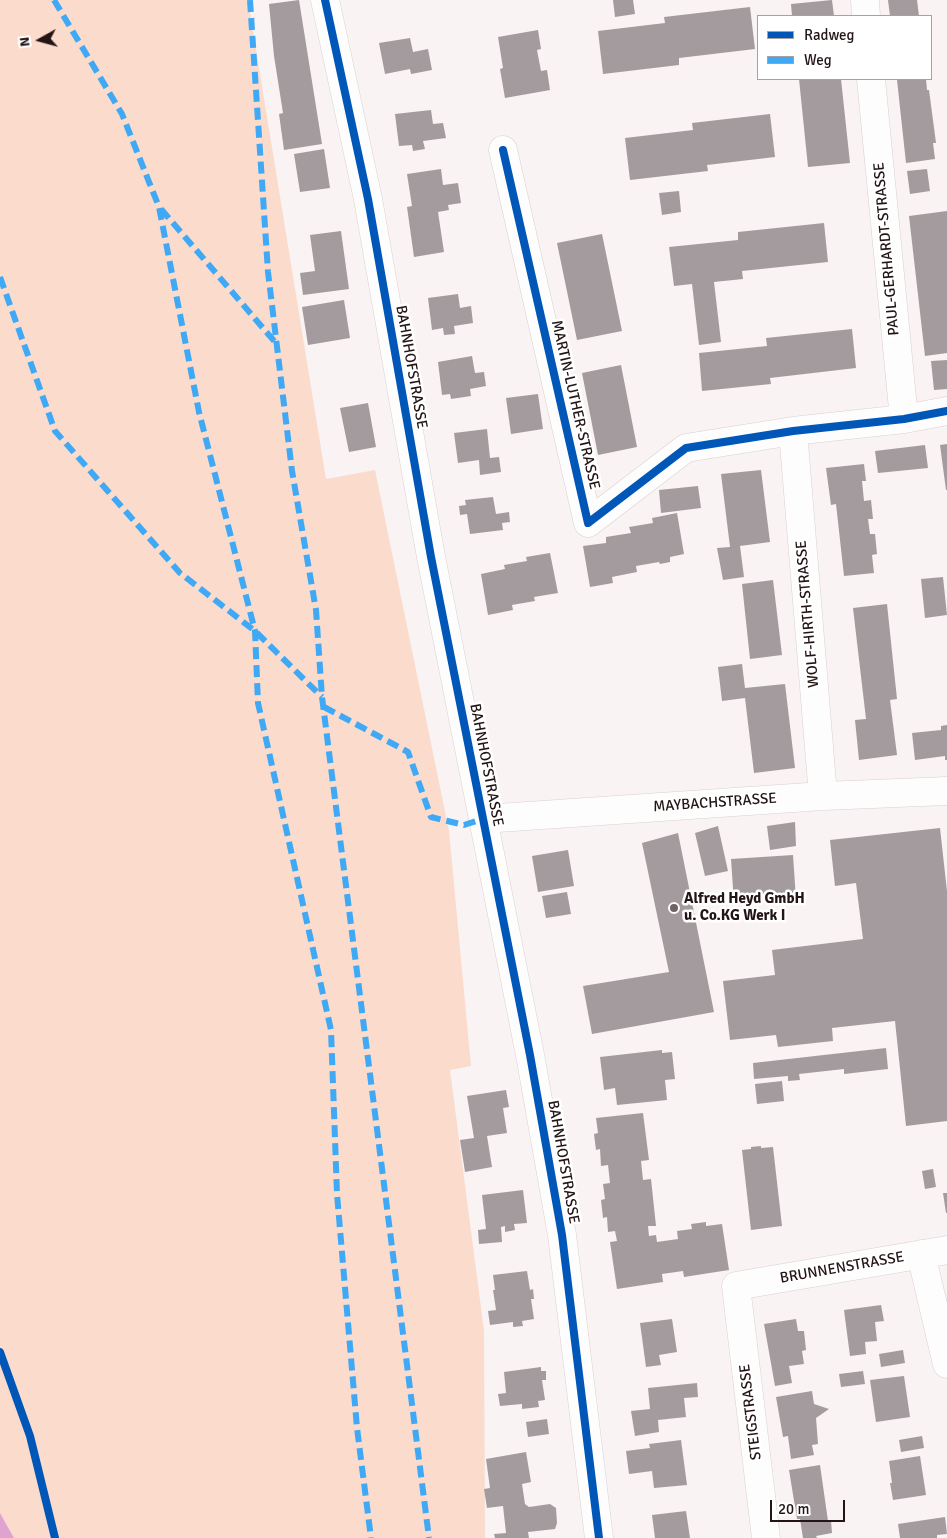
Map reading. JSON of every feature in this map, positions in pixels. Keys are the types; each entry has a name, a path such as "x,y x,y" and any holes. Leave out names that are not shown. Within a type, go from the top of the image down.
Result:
{"street":[{"name":"BAHNHOFSTRASSE","path":"325,0 368,199 431,557 530,1056 562,1235 599,1538"},
{"path":"865,0 866,15"},
{"name":"PAUL-GERHARDT-STRASSE","path":"871,80 904,419"},
{"name":"MARTIN-LUTHER-STRASSE","path":"503,150 588,523 686,448 793,431 904,419 947,411"},
{"name":"WOLF-HIRTH-STRASSE","path":"793,431 823,796"},
{"name":"MAYBACHSTRASSE","path":"484,819 823,796 947,791"},
{"path":"934,1252 947,1364"},
{"name":"BRUNNENSTRASSE","path":"736,1286 934,1252"},
{"name":"STEIGSTRASSE","path":"736,1286 766,1538"}],"shaded area":[{"path":"0,0 248,0 326,479 375,470 449,831 471,1066 450,1070 484,1331 485,1538 14,1538 0,1513"},
{"path":"0,1513 14,1538 0,1538"}],"building":[{"path":"299,0 322,144 284,150 279,114 283,113 274,56 269,4"},
{"path":"613,0 633,0 635,14 615,17"},
{"path":"832,0 834,15 792,15 791,4"},
{"path":"888,0 917,0 919,15 890,15"},
{"path":"750,7 755,49 679,58 679,65 603,74 598,31 665,23 664,17"},
{"path":"538,30 541,49 537,50 541,71 547,70 550,90 505,98 500,69 503,68 498,37"},
{"path":"410,38 413,52 428,49 432,70 411,74 410,69 385,74 379,43"},
{"path":"799,80 841,80 850,163 808,167"},
{"path":"897,80 926,80 936,143 933,143 935,159 906,163"},
{"path":"431,110 433,124 443,123 446,138 423,141 425,149 413,151 412,145 399,146 395,114"},
{"path":"770,114 775,157 707,165 708,171 630,180 625,138 693,130 692,123"},
{"path":"324,149 330,188 300,192 294,154"},
{"path":"441,169 443,185 458,183 461,203 448,205 449,210 438,212 444,252 414,257 407,207 412,206 407,174"},
{"path":"927,169 930,191 910,194 907,171"},
{"path":"679,191 681,212 662,215 659,193"},
{"path":"947,211 947,353 925,356 909,216"},
{"path":"824,223 828,262 742,271 743,279 714,282 721,342 699,345 692,284 674,286 669,247 738,240 738,232"},
{"path":"341,231 349,289 303,295 300,273 315,271 310,235"},
{"path":"602,234 622,331 577,340 557,243"},
{"path":"458,294 460,308 471,306 473,323 454,326 455,334 444,335 443,328 432,330 428,298"},
{"path":"344,300 350,338 308,345 302,307"},
{"path":"852,329 856,368 770,378 771,384 702,391 699,353 767,346 766,338"},
{"path":"472,356 475,373 484,372 486,386 470,389 471,396 451,399 450,394 442,395 438,362"},
{"path":"947,360 947,389 934,390 931,361"},
{"path":"621,365 637,447 598,455 582,373"},
{"path":"538,394 543,429 511,434 506,398"},
{"path":"368,403 376,447 349,452 340,408"},
{"path":"487,429 490,458 499,457 501,472 480,475 479,460 458,463 454,433"},
{"path":"947,444 947,490 946,490 940,445"},
{"path":"925,445 928,468 878,473 875,451"},
{"path":"864,464 866,481 862,481 864,501 871,500 873,519 868,519 870,534 875,534 877,554 872,555 874,573 844,576 836,504 831,505 826,468"},
{"path":"761,470 770,542 740,546 744,577 723,580 717,548 730,547 721,474"},
{"path":"698,486 701,508 661,513 659,490"},
{"path":"493,497 496,514 509,512 510,522 502,523 503,530 470,534 467,514 460,515 459,506 466,505 465,500"},
{"path":"677,513 684,554 670,557 670,562 636,566 637,572 612,577 613,583 590,587 583,546 606,543 606,537 631,533 629,527 653,523 652,518"},
{"path":"550,553 558,593 534,597 535,601 512,605 513,610 488,615 481,574 505,569 504,565 527,561 526,557"},
{"path":"943,577 947,615 925,618 921,579"},
{"path":"773,580 782,655 750,659 742,584"},
{"path":"887,604 897,699 890,700 897,755 859,760 855,720 866,719 853,608"},
{"path":"742,664 745,688 785,684 795,768 754,773 745,698 722,701 718,667"},
{"path":"947,725 947,760 945,760 945,756 915,760 912,733 941,730 941,726"},
{"path":"795,822 796,846 770,850 767,826"},
{"path":"718,826 728,871 705,876 695,833"},
{"path":"940,828 947,891 947,1121 906,1126 895,1021 832,1028 833,1041 778,1047 776,1035 730,1040 723,981 775,975 772,950 863,939 856,883 835,886 830,840"},
{"name":"Alfred Heyd GmbH u. Co.KG Werk I","path":"678,833 714,1012 592,1034 583,986 669,972 642,843"},
{"path":"568,850 574,886 538,892 532,856"},
{"path":"793,855 796,899 734,903 731,859"},
{"path":"567,892 571,914 546,918 542,896"},
{"path":"886,1048 888,1069 844,1074 844,1069 799,1074 800,1080 788,1081 788,1076 754,1079 753,1063"},
{"path":"662,1050 662,1053 672,1052 675,1079 665,1080 667,1100 617,1105 615,1088 604,1090 600,1057"},
{"path":"782,1081 784,1101 757,1104 755,1084"},
{"path":"506,1090 509,1107 503,1108 507,1133 487,1136 492,1167 465,1172 460,1140 474,1138 467,1096"},
{"path":"643,1113 649,1160 641,1161 643,1180 651,1179 656,1226 648,1226 649,1236 656,1235 657,1242 678,1239 677,1231 692,1229 691,1224 706,1222 706,1226 722,1224 729,1270 684,1277 683,1271 662,1274 663,1282 617,1289 610,1242 617,1241 615,1231 608,1232 607,1217 603,1218 601,1200 605,1199 603,1184 610,1183 608,1165 601,1166 600,1149 596,1150 594,1134 598,1133 596,1118"},
{"path":"761,1146 761,1148 773,1147 782,1226 751,1230 742,1150"},
{"path":"933,1169 936,1187 925,1189 922,1171"},
{"path":"523,1190 527,1223 514,1224 515,1230 505,1232 505,1226 501,1227 502,1242 479,1244 478,1230 486,1229 482,1195"},
{"path":"943,1193 947,1193 947,1213 946,1213"},
{"path":"527,1271 530,1290 533,1289 534,1299 531,1299 534,1319 522,1321 523,1326 513,1327 513,1322 490,1325 488,1311 496,1310 493,1275"},
{"path":"881,1305 884,1321 875,1322 877,1341 865,1342 866,1354 850,1356 844,1310"},
{"path":"672,1319 677,1352 659,1355 661,1365 646,1367 640,1323"},
{"path":"796,1319 798,1331 804,1331 806,1350 802,1351 804,1364 789,1366 792,1383 775,1386 764,1324"},
{"path":"903,1350 905,1363 881,1367 879,1354"},
{"path":"541,1367 541,1371 546,1371 546,1380 542,1380 545,1400 538,1401 539,1407 522,1409 522,1404 500,1406 498,1394 506,1393 504,1372"},
{"path":"863,1371 865,1384 841,1387 839,1374"},
{"path":"904,1376 910,1417 876,1422 870,1380"},
{"path":"697,1383 698,1397 684,1398 686,1417 658,1420 659,1432 635,1436 631,1411 650,1409 648,1388"},
{"path":"812,1391 814,1404 829,1409 816,1418 818,1444 812,1445 814,1455 791,1459 788,1436 783,1437 776,1397"},
{"path":"547,1419 549,1434 528,1437 526,1422"},
{"path":"922,1436 924,1448 901,1452 899,1440"},
{"path":"681,1440 687,1485 654,1488 652,1471 629,1474 626,1451 650,1448 649,1444"},
{"path":"526,1452 531,1482 522,1484 525,1504 529,1507 550,1504 556,1508 557,1523 555,1529 528,1532 529,1538 495,1538 494,1534 506,1533 503,1506 487,1508 484,1489 490,1488 486,1459"},
{"path":"920,1456 926,1495 893,1500 889,1461"},
{"path":"820,1465 828,1521 831,1521 832,1533 816,1536 817,1538 803,1538 800,1519 797,1519 789,1470"},
{"path":"686,1511 690,1538 655,1538 652,1515"},
{"path":"945,1517 947,1534 937,1535 937,1538 900,1538 898,1524"}],"marked path":[{"path":"54,0 122,114 159,207 199,412 255,631 258,703 331,1030 337,1194 357,1428 371,1538"},
{"path":"250,0 268,272 292,471 316,610 322,697 429,1538"},
{"path":"161,209 275,342"},
{"path":"0,277 55,431 180,573 255,631 322,697"},
{"path":"324,707 408,752 431,817 464,825 483,819"}],"cycle path":[{"path":"325,0 368,199 431,557 530,1055 562,1235 599,1538"},
{"path":"503,150 588,523 686,448 793,431 904,419 947,411"},
{"path":"0,1352 30,1436 55,1538"}],"place":[{"name":"Alfred Heyd GmbH u. Co.KG Werk I","path":"674,908"}]}
